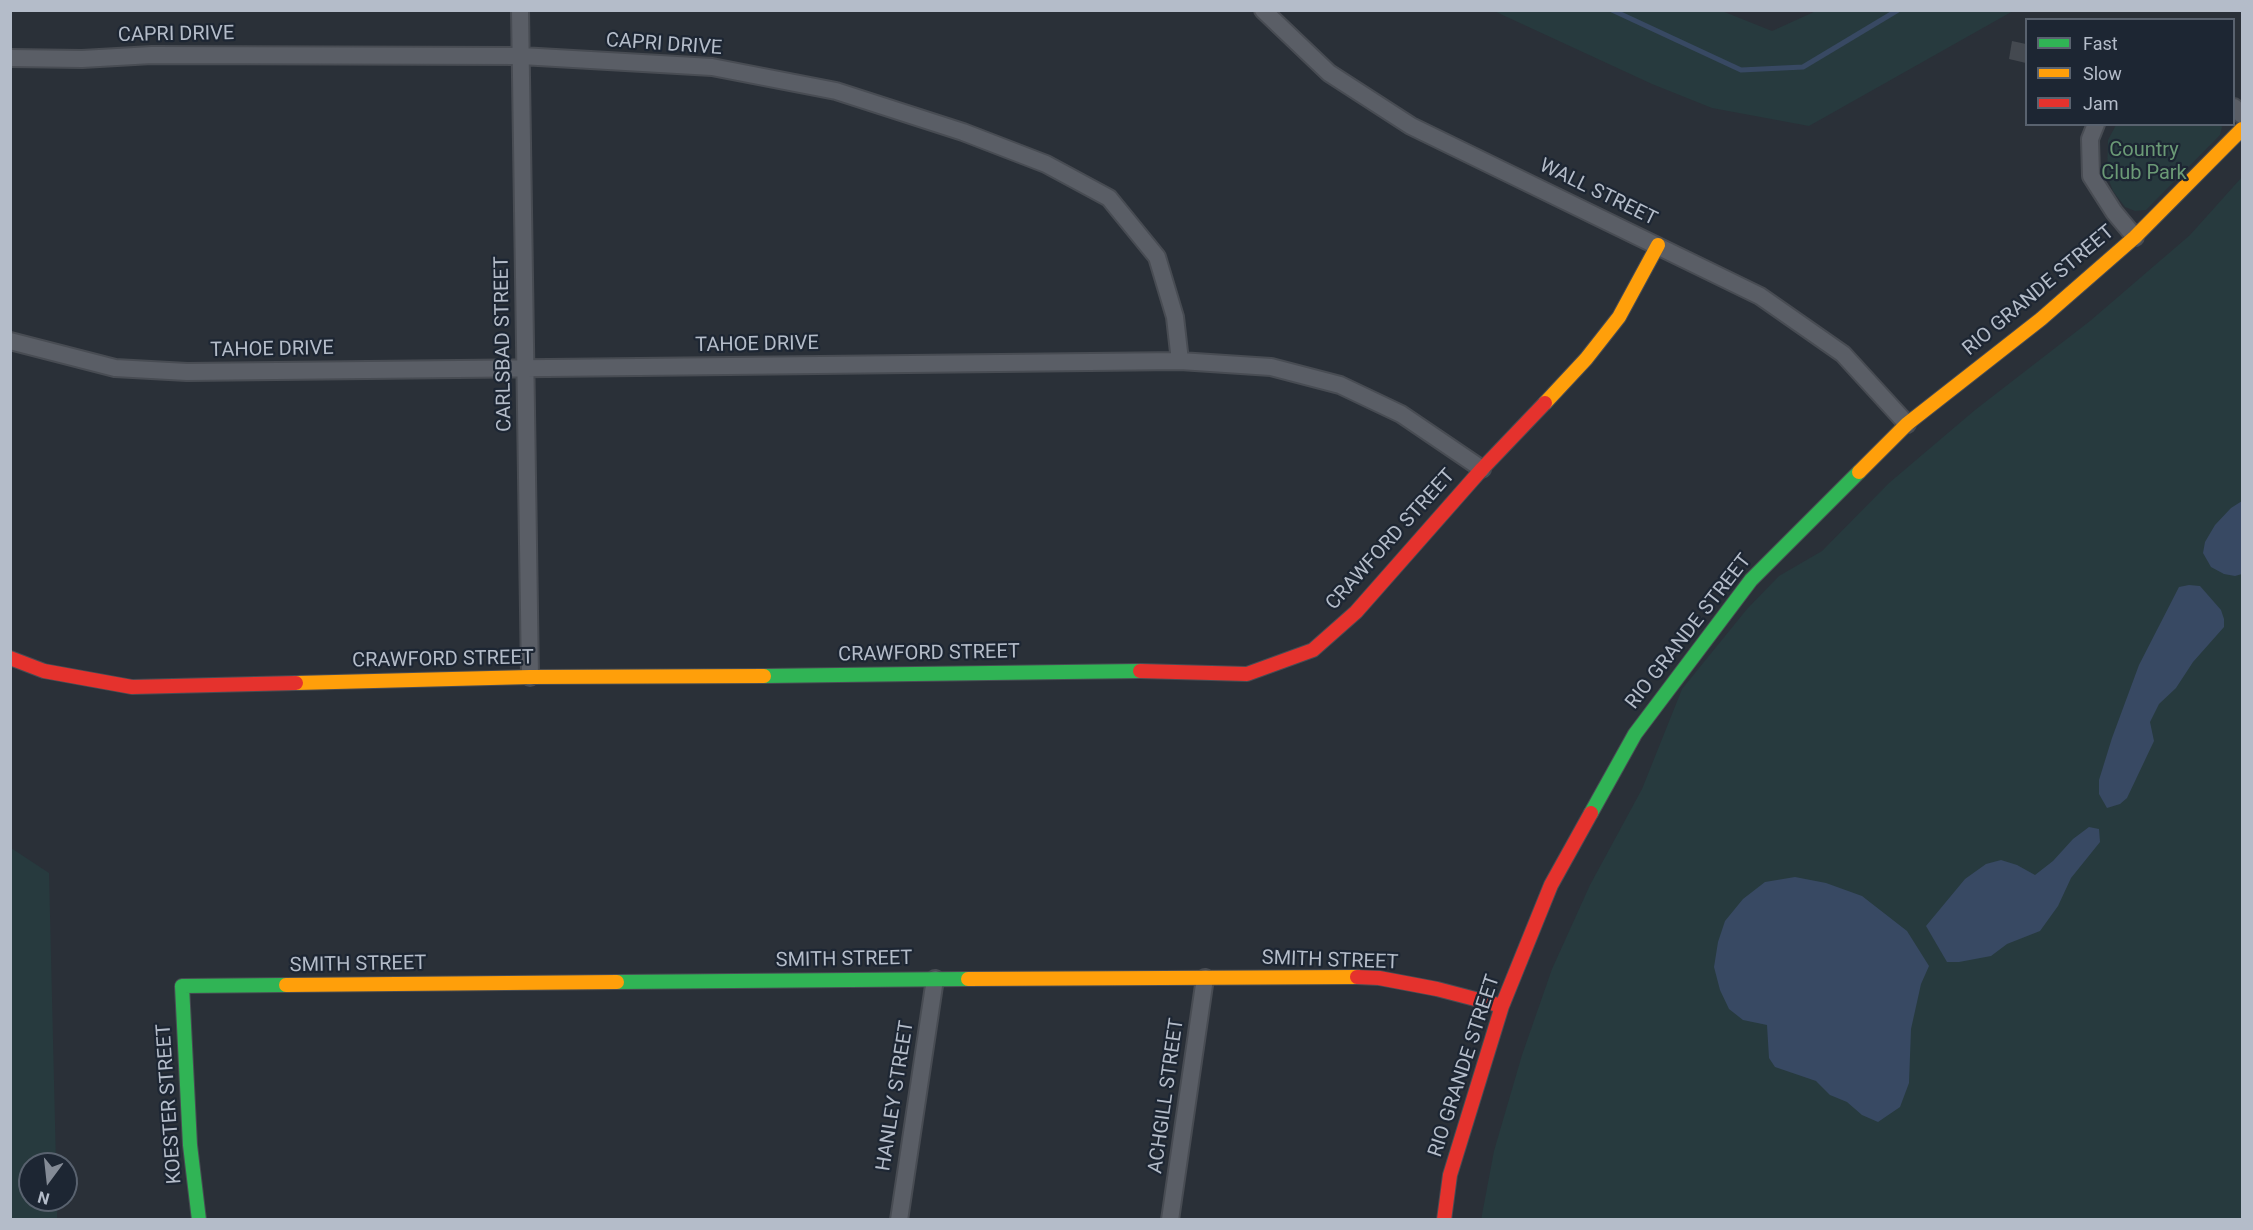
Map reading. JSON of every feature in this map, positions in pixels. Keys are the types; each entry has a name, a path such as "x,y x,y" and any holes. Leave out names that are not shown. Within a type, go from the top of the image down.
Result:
{"street":[{"name":"CARLSBAD STREET","path":"520,10 530,677"},
{"name":"WALL STREET","path":"1263,10 1329,73 1411,126 1760,296 1843,354 1907,423"},
{"name":"CAPRI DRIVE","path":"10,58 82,59 152,55 521,57 712,67 836,91 963,132 1046,164 1109,198 1157,257 1175,317 1180,361"},
{"path":"2095,126 2090,139 2091,176 2114,212 2135,237"},
{"name":"RIO GRANDE STREET","path":"1444,1220 1450,1175 1502,1006 1551,885 1635,734 1751,580 1907,423 2041,319 2135,237 2242,129"},
{"name":"CRAWFORD STREET","path":"10,658 44,671 132,687 530,677 1170,671 1247,674 1313,650 1356,612 1482,469 1586,359 1612,325 1658,245"},
{"name":"TAHOE DRIVE","path":"10,341 115,368 187,372 1180,361 1271,367 1340,385 1401,414 1482,469"},
{"name":"SMITH STREET","path":"182,986 1205,978 1319,975 1379,978 1437,989 1502,1006"},
{"name":"ACHGILL STREET","path":"1170,1220 1205,978"},
{"name":"HANLEY STREET","path":"899,1220 935,979"},
{"name":"KOESTER STREET","path":"182,986 190,1145 200,1220"}],"green space":[{"path":"1494,11 1722,11 1772,31 1816,11 2013,11 1809,126 1712,108 1652,84"},
{"name":"Country Club Park","path":"2115,126 2222,127 2220,135 2146,210 2135,211 2125,207 2113,191 2107,175 2108,140"},
{"path":"2242,177 2242,1219 1481,1220 1494,1151 1522,1055 1552,969 1590,885 1642,789 1682,689 1747,609 1779,576 1822,551 1889,483 1975,410 2090,321 2190,235"},
{"path":"11,848 49,873 56,1152 18,1152 18,1212 57,1212 57,1219 11,1219"}],"water":[{"path":"2242,501 2242,574 2235,576 2224,574 2211,567 2203,553 2205,542 2215,525 2231,508"},
{"path":"2200,586 2221,610 2224,627 2193,662 2176,688 2159,704 2150,722 2154,741 2127,798 2120,804 2107,808 2099,794 2099,780 2112,738 2139,665 2179,587"},
{"path":"2089,827 2099,829 2100,842 2071,878 2058,906 2040,931 2007,944 1991,956 1947,962 1926,926 1965,879 1986,864 2001,860 2017,865 2035,875"},
{"path":"1795,877 1826,883 1862,896 1907,931 1929,966 1921,984 1911,1029 1909,1083 1900,1107 1878,1122 1862,1115 1847,1102 1830,1095 1816,1081 1775,1067 1769,1058 1767,1025 1743,1020 1729,1009 1720,990 1714,967 1718,942 1725,921 1743,899 1765,882"}],"building":[{"path":"2012,41 2025,44 2025,63 2009,59"}],"waterway":[{"path":"1612,10 1741,70 1803,67 1898,10"}],"traffic: fast":[{"path":"1591,813 1635,734 1751,580 1859,472"},
{"path":"764,676 1140,671"},
{"path":"617,982 968,979"},
{"path":"199,1220 190,1145 182,986 286,985"}],"traffic: slow":[{"path":"1859,472 1907,424 2041,319 2135,237 2242,129"},
{"path":"1545,403 1586,359 1619,317 1658,245"},
{"path":"296,683 530,677 764,676"},
{"path":"968,979 1357,977"},
{"path":"286,985 617,982"}],"traffic: jam":[{"path":"1140,671 1247,674 1313,650 1356,612 1482,469 1545,403"},
{"path":"10,658 44,671 132,687 296,683"},
{"path":"1444,1220 1450,1175 1502,1006 1551,885 1591,813"},
{"path":"1357,977 1379,978 1437,989 1502,1006"}]}
